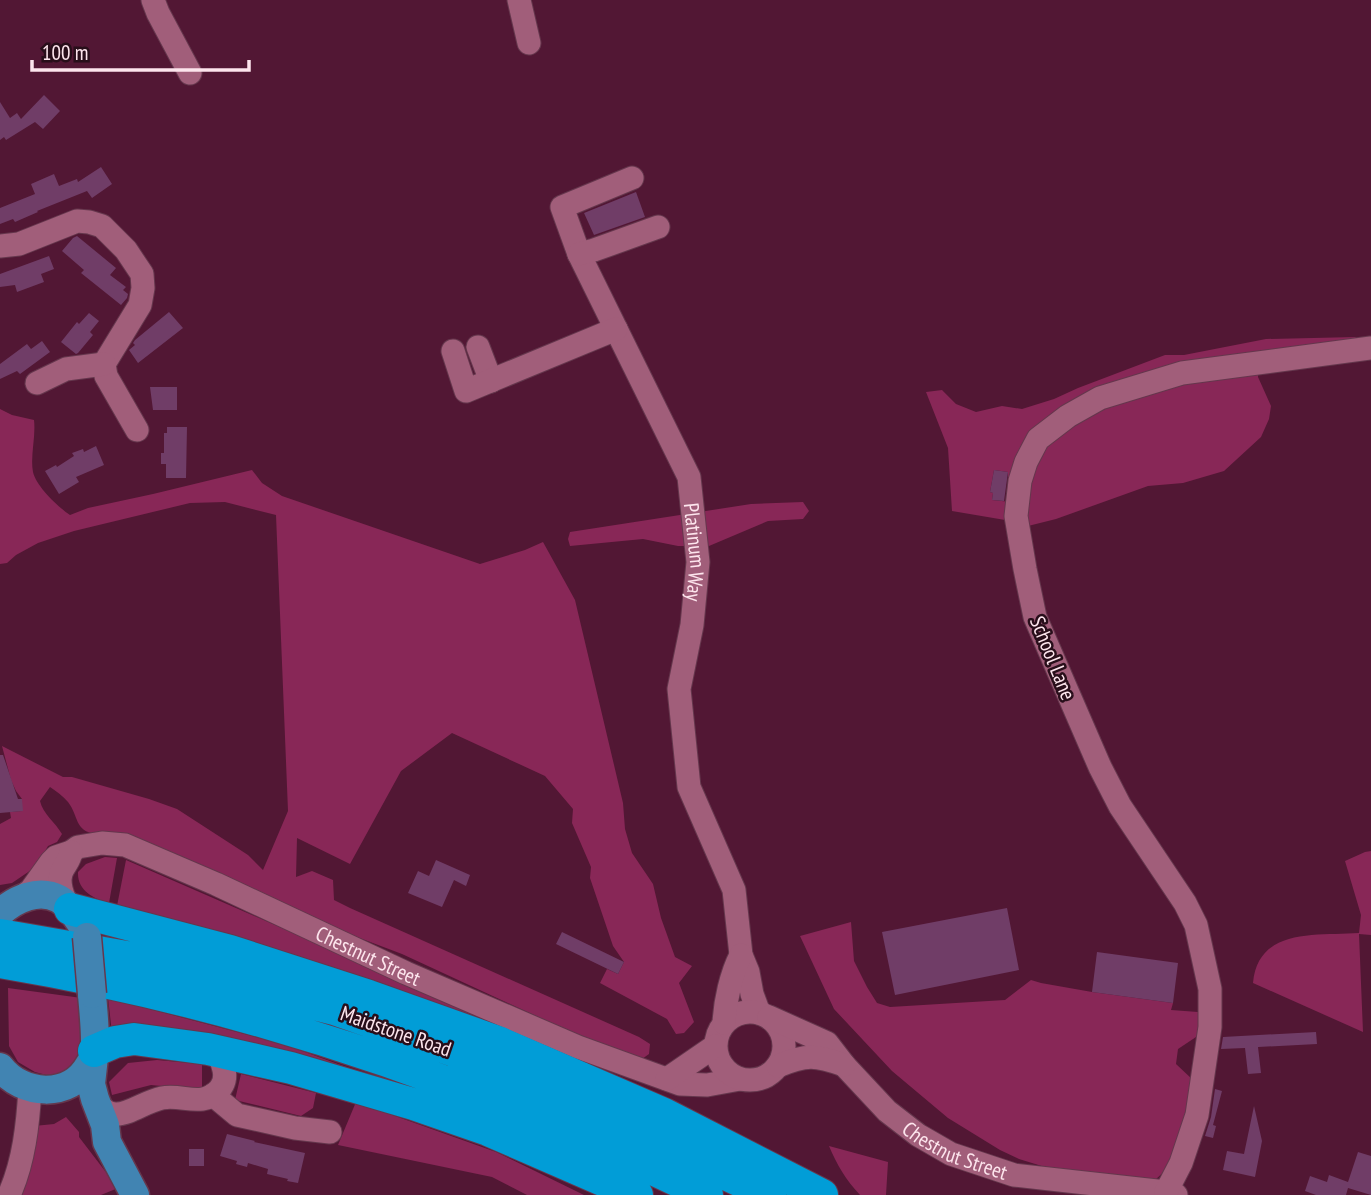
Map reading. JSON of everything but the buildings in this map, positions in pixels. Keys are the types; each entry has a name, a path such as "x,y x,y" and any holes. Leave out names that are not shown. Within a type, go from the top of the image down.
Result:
{"highway":[{"path":"66,905 230,951 498,1042 664,1114 821,1195"},
{"name":"Maidstone Road","path":"0,935 138,959 334,1009 454,1051 565,1098 770,1195"},
{"name":"Maidstone Road","path":"0,962 52,970 199,1004 351,1048 518,1111 644,1164 707,1195"},
{"path":"94,1054 115,1042 134,1039 208,1049 291,1068 413,1104 488,1130 637,1195"}],"main road":[{"path":"8,905 32,895 52,897 66,905 88,937 94,1054 91,1081 105,1125 107,1143 135,1195"},
{"path":"16,1079 63,1087 85,1072 94,1054"},
{"path":"16,1079 65,1097 82,1113 97,1137 107,1143"}],"street":[{"path":"153,0 190,74"},
{"path":"519,0 529,43"},
{"name":"Platinum Way","path":"632,178 571,210 616,328 689,477 698,562 692,625 679,689 689,787 734,890 741,955 748,972 751,993 764,1015"},
{"path":"0,246 19,244 77,221 102,226 126,250 142,274 140,305 104,365 106,376 137,430"},
{"path":"608,284 587,252 658,227"},
{"path":"453,351 466,391 616,328"},
{"path":"478,347 491,381"},
{"name":"School Lane","path":"1171,1193 1196,1115 1210,1027 1210,989 1195,925 1185,903 1120,806 1091,748 1035,617 1016,516 1020,481 1038,439 1068,416 1100,398 1182,373 1371,348"},
{"path":"37,383 66,369 104,365"},
{"name":"Chestnut Street","path":"8,905 33,888 53,860 78,847 102,842 125,845 216,884 406,973 578,1047 680,1084 707,1085 740,1079"},
{"path":"66,905 60,878 71,852"},
{"name":"Platinum Way","path":"724,1023 725,1009 741,955"},
{"path":"749,1012 764,1015 777,1025 784,1045 778,1066 761,1079 750,1081 730,1074 717,1057 715,1046 719,1030 724,1023 740,1013 749,1012"},
{"name":"Chestnut Street","path":"764,1015 827,1043 844,1065 895,1118 951,1154 1014,1175 1171,1193"},
{"path":"667,1079 715,1046"},
{"path":"95,1099 103,1111 117,1114 132,1111 159,1099 179,1097 198,1101 213,1095 223,1084 225,1073 218,1055 208,1049"},
{"path":"778,1066 795,1058 819,1056 844,1065"},
{"path":"9,1195 28,1123 16,1079"},
{"path":"213,1095 237,1115 295,1128 330,1132"}],"shaded area":[{"path":"1356,337 1348,347 1182,364 1035,434 1011,521 952,511 948,448 926,392 942,390 956,404 976,412 1002,406 1022,409 1165,355 1184,355 1266,339","holes":["994,470 1008,472 1008,477 1011,478 1011,502 992,500 993,493 990,492"]},
{"path":"1258,373 1271,406 1269,419 1261,437 1224,471 1183,483 1148,486 1056,519 1024,527 1031,468 1047,444 1091,415 1133,397 1214,374"},
{"path":"0,409 34,420 32,466 35,478 48,496 70,515 88,508 252,470 262,483 282,496 480,564 543,542 575,600 623,803 625,829 632,853 653,884 661,918 675,957 692,966 679,983 694,1022 684,1033 676,1034 667,1019 600,983 607,969 618,974 624,962 613,946 590,878 591,867 572,823 573,809 545,776 452,733 401,771 350,864 297,838 296,877 312,871 333,880 334,900 639,1037 650,1044 649,1054 642,1059 601,1046 402,954 84,830 68,802 50,787 40,801 62,834 57,842 48,846 37,866 12,883 0,885 0,824 11,818 10,812 22,811 22,799 11,780 2,746 63,777 72,777 177,809 248,855 263,870 288,811 276,515 225,502 190,503 74,531 38,543 7,563 0,564"},
{"path":"803,502 809,511 803,519 768,521 709,546 678,546 643,539 570,546 568,539 570,532 751,504"},
{"path":"1371,851 1371,935 1359,934 1363,1032 1253,983 1257,965 1266,952 1278,943 1308,935 1359,933 1361,915 1345,861"},
{"path":"105,857 117,858 109,903 87,893 78,878 78,872 86,864"},
{"path":"126,860 580,1058 482,1024 116,911"},
{"path":"851,922 854,961 877,1003 890,1007 1005,1000 1031,980 1173,1003 1171,1010 1198,1012 1199,1035 1178,1049 1176,1064 1193,1080 1184,1123 1168,1168 1155,1180 1045,1167 1000,1150 948,1118 892,1071 834,1009 800,936"},
{"path":"8,988 89,999 90,1040 69,1070 50,1076 35,1072 18,1062 9,1046"},
{"path":"108,998 286,1045 417,1093 112,1033"},
{"path":"157,1060 202,1064 202,1090 151,1085 112,1095 109,1082 128,1063"},
{"path":"241,1074 316,1093 313,1108 301,1116 235,1100"},
{"path":"356,1102 496,1152 584,1195 527,1195 492,1177 338,1145"},
{"path":"66,1117 118,1188 101,1195 16,1195 34,1126 54,1124"},
{"path":"829,1146 888,1162 886,1195 860,1195 842,1172"}]}
